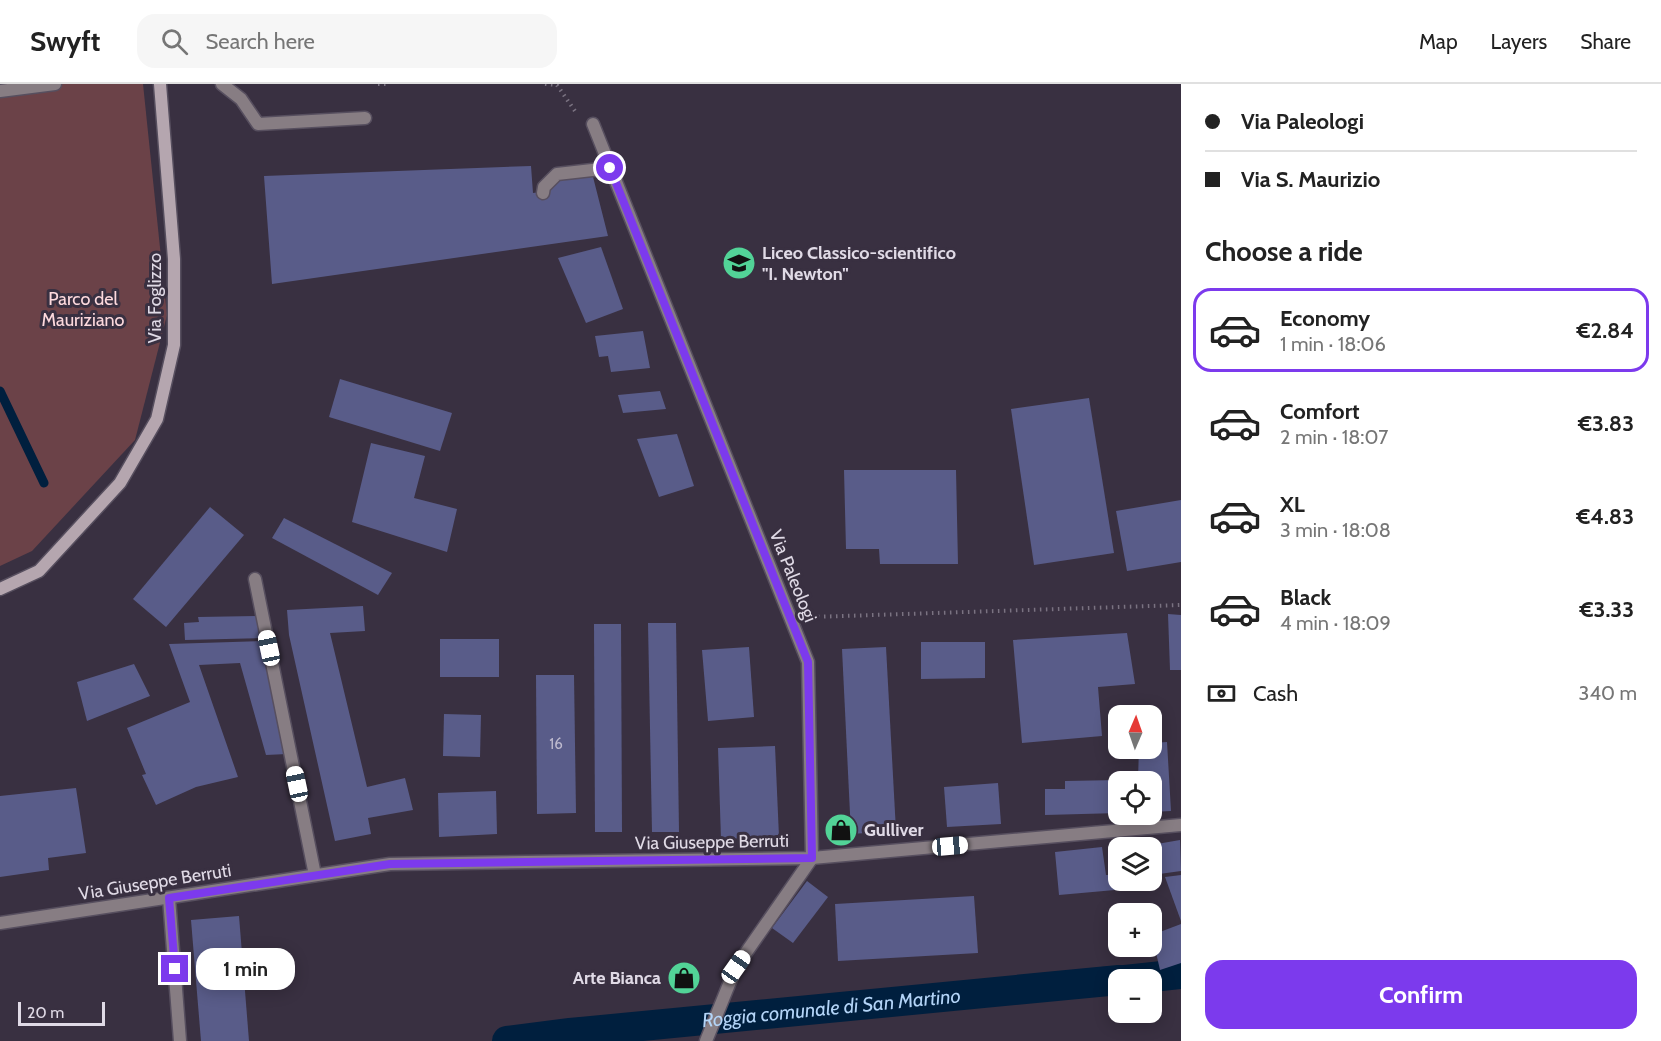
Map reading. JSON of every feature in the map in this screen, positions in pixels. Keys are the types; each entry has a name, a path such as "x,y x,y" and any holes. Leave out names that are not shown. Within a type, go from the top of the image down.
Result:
{"main road":[{"name":"Via Foglizzo","path":"0,590 39,571 96,510 120,483 157,419 174,345 174,259 160,84"}],"street":[{"path":"0,91 55,84"},
{"path":"222,84 241,99 258,124 366,118"},
{"name":"Via Paleologi","path":"593,124 808,662 812,858"},
{"path":"543,193 544,187 557,174 610,168"},
{"path":"255,579 315,875"},
{"name":"Via Giuseppe Berruti","path":"0,923 390,864 812,858 1181,825"},
{"path":"707,1038 736,967 812,858"},
{"path":"169,898 180,1041"}],"path":[{"path":"378,84 390,84"},
{"path":"545,84 557,85 584,124 593,124"},
{"path":"790,618 1181,605"}],"green space":[{"name":"Parco del Mauriziano","path":"0,84 143,84 167,315 135,440 32,551 0,566"}],"building":[{"path":"590,165 608,236 272,284 264,176 531,166 533,193 540,192 541,185"},
{"path":"601,247 623,309 586,323 558,258"},
{"path":"643,331 650,368 611,372 608,356 599,357 595,336"},
{"path":"340,379 452,413 440,451 329,417"},
{"path":"660,391 666,409 623,413 618,395"},
{"path":"1089,398 1114,553 1034,565 1011,409"},
{"path":"677,434 694,486 659,497 637,439"},
{"path":"371,443 425,456 414,498 457,509 447,552 352,522"},
{"path":"844,470 956,470 958,564 880,564 879,549 846,549"},
{"path":"1181,500 1181,562 1127,571 1116,511"},
{"path":"210,507 244,535 166,627 133,599"},
{"path":"284,518 392,573 378,595 272,538"},
{"path":"363,606 365,631 330,633 367,787 405,778 413,810 368,818 371,834 335,841 289,635 287,610"},
{"path":"1168,614 1181,615 1181,670 1170,670"},
{"path":"257,616 261,638 185,640 184,623 199,622 198,617"},
{"path":"648,623 676,623 679,832 652,832"},
{"path":"594,624 621,624 622,832 595,832"},
{"path":"1127,633 1135,684 1098,687 1102,736 1022,743 1013,640"},
{"path":"440,639 499,639 499,677 440,677"},
{"path":"261,641 287,754 266,755 240,663 199,665 238,777 196,787 156,805 142,775 146,774 127,728 190,702 169,644"},
{"path":"921,642 985,642 985,678 921,679"},
{"path":"749,647 754,717 708,721 702,650"},
{"path":"886,647 896,831 851,834 842,649"},
{"path":"134,664 150,696 87,721 77,682"},
{"path":"536,675 574,675 576,813 537,814"},
{"path":"444,714 481,715 480,757 443,756"},
{"path":"1162,742 1167,742 1171,811 1162,811 1162,771 1138,771 1139,759 1162,759"},
{"path":"775,746 779,837 721,839 718,748"},
{"path":"1108,780 1108,813 1045,815 1045,789 1065,789 1065,781"},
{"path":"998,783 1001,824 947,827 944,787"},
{"path":"76,788 86,853 48,858 49,870 0,877 0,796"},
{"path":"496,791 497,834 439,837 438,793"},
{"path":"1180,840 1181,871 1162,874 1162,843"},
{"path":"1102,847 1106,875 1108,875 1108,891 1059,895 1055,852"},
{"path":"1181,875 1181,921 1165,877"},
{"path":"807,881 828,897 793,943 772,928"},
{"path":"974,896 978,953 838,961 835,904"},
{"path":"239,916 249,1041 201,1041 191,920"},
{"path":"1181,924 1181,963 1162,969 1160,969 1157,957 1162,957 1162,931"}],"waterway":[{"name":"Roggia comunale di San Martino","path":"0,391 44,483"},
{"name":"Roggia comunale di San Martino","path":"1162,976 1181,974"},
{"name":"Roggia comunale di San Martino","path":"507,1041 1108,981"}],"place":[{"name":"Liceo Classico-scientifico \"I. Newton\"","path":"739,263"},
{"name":"Gulliver","path":"841,830"},
{"name":"Arte Bianca","path":"684,978"}],"route":[{"path":"175,969 169,898 390,864 812,858 808,662 610,168"}]}
